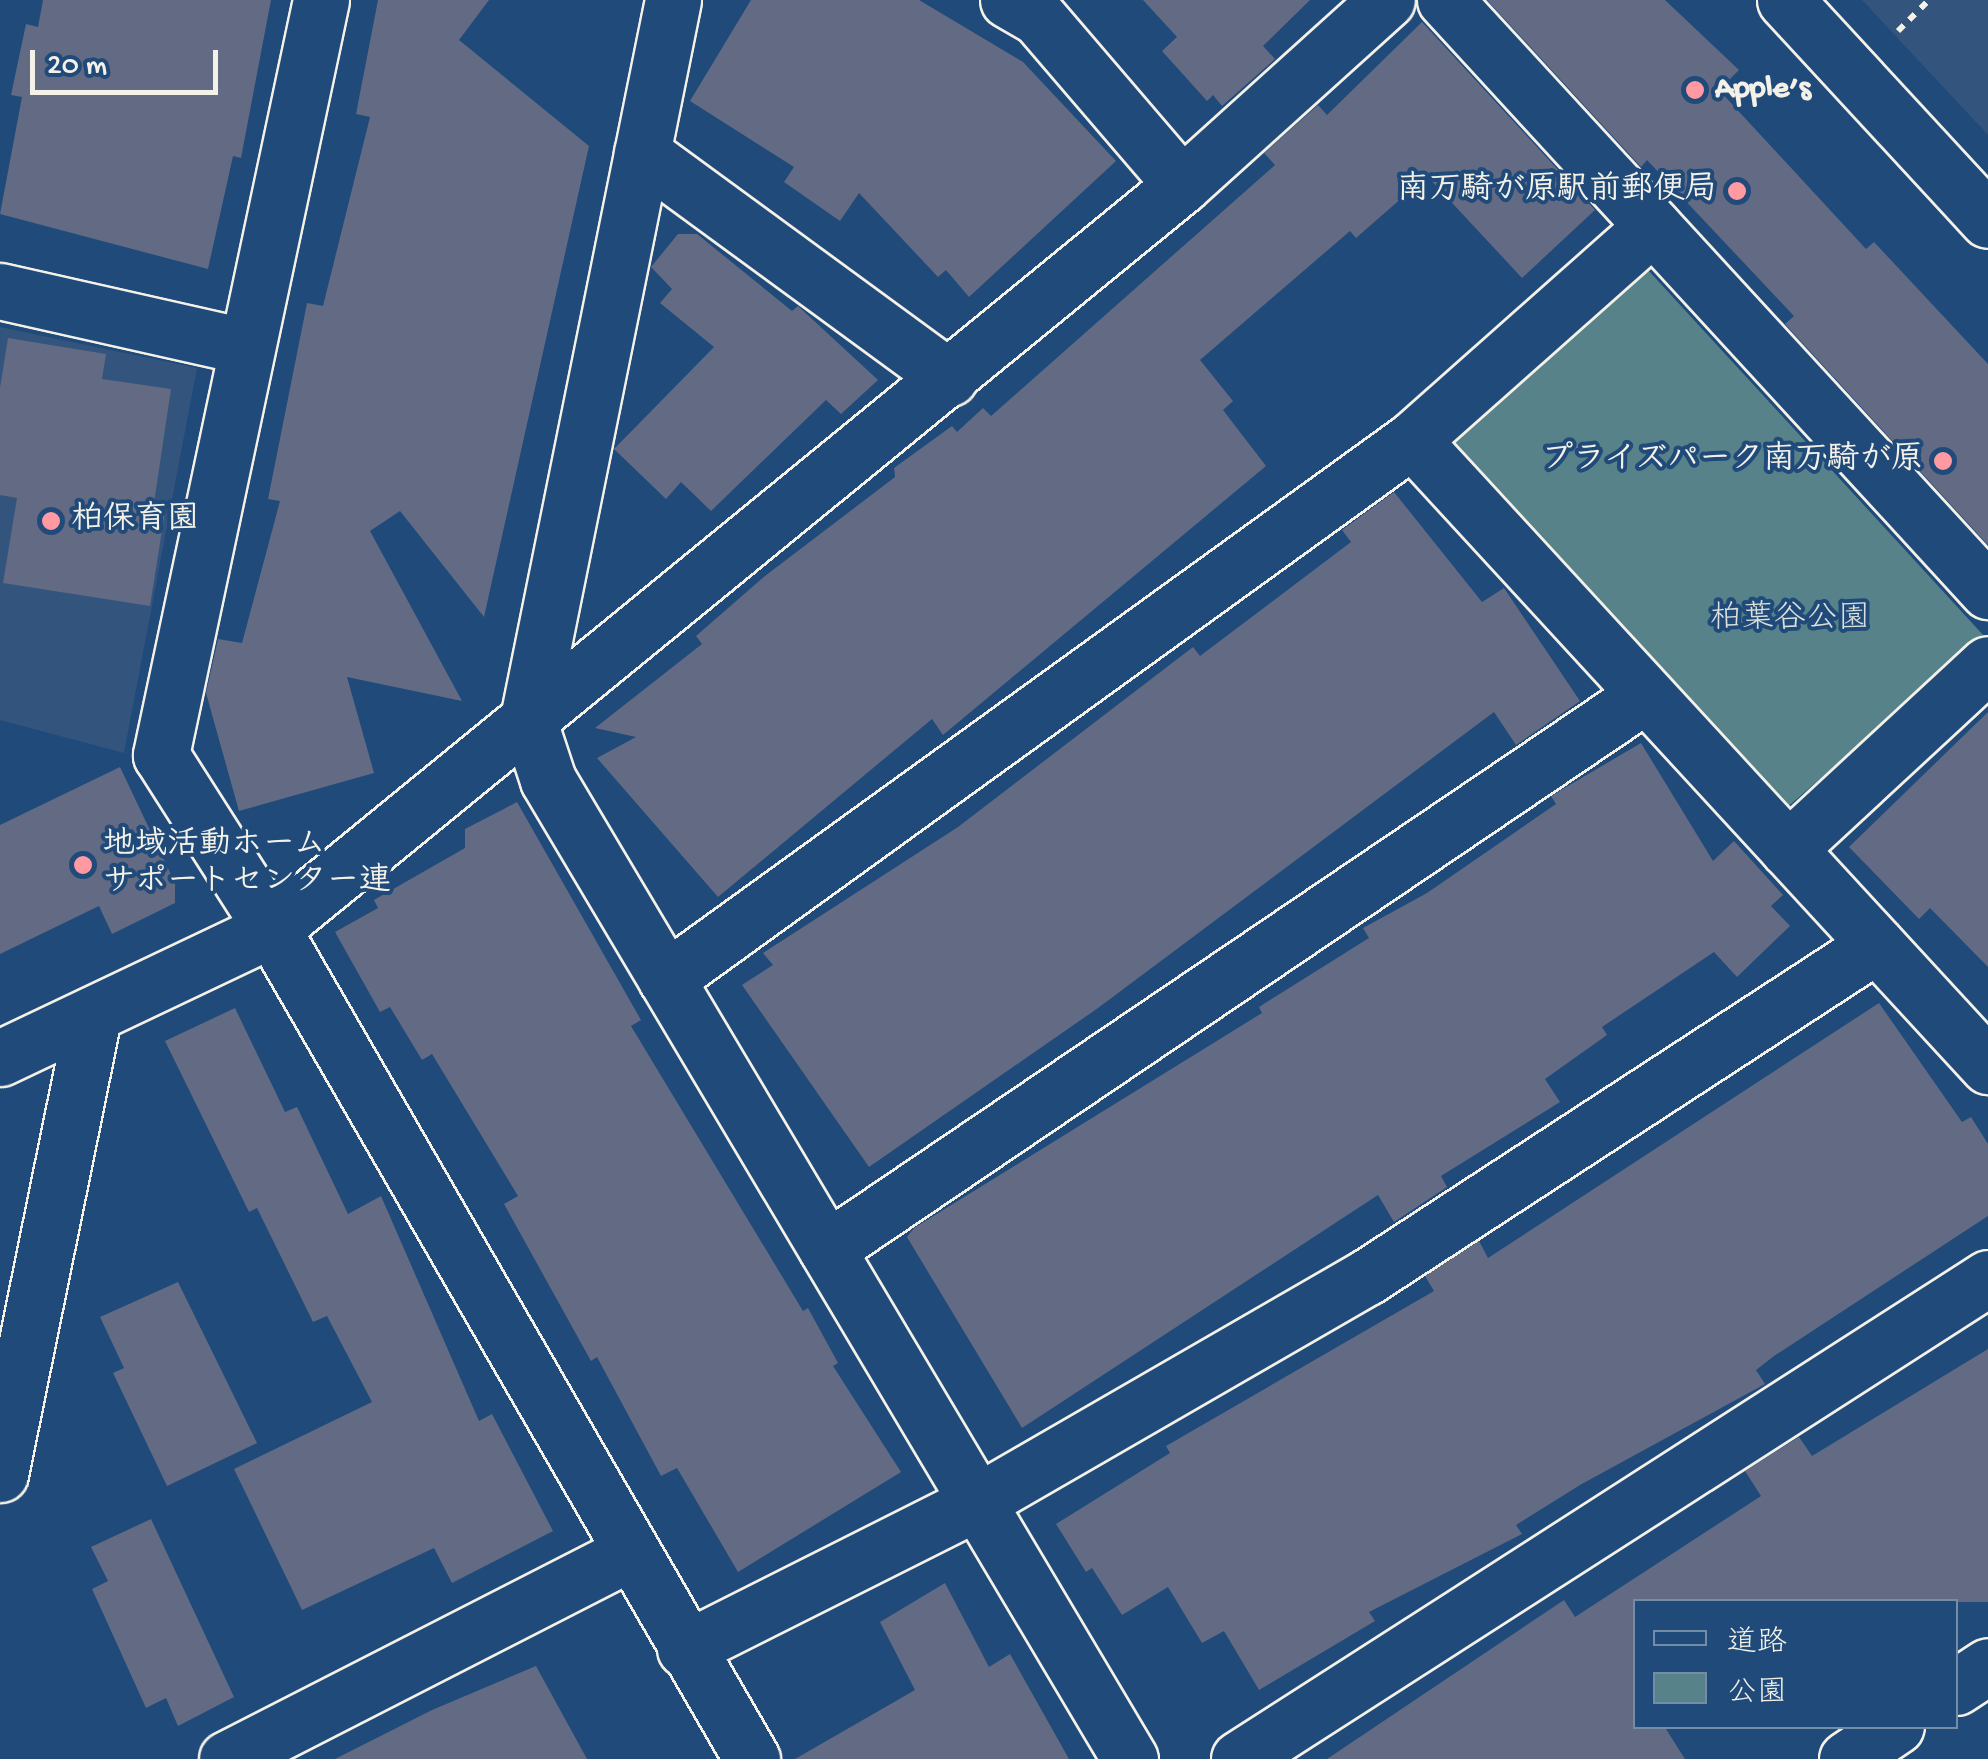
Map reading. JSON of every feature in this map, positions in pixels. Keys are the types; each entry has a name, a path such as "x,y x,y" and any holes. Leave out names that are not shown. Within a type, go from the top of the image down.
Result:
{"street":[{"path":"320,0 244,346 161,755 272,930 752,1759"},
{"path":"673,0 528,718 548,780 1130,1759"},
{"path":"1008,0 1038,17 1182,185"},
{"path":"0,1058 272,930 1182,185 1387,0"},
{"path":"1445,0 1988,591"},
{"path":"1785,0 1988,220"},
{"path":"642,153 950,378"},
{"path":"666,978 1412,440 1653,226"},
{"path":"0,291 244,346"},
{"path":"1412,440 1988,1066"},
{"path":"1788,848 1988,664"},
{"path":"827,1250 1645,694"},
{"path":"685,1649 977,1502 1367,1276 1876,944"},
{"path":"0,1474 93,1017"},
{"path":"1239,1759 1988,1278"},
{"path":"226,1759 630,1553"},
{"path":"1958,1687 1988,1666"},
{"path":"1847,1759 1892,1729"}],"path":[{"path":"1898,32 1929,0"}],"shaded area":[{"path":"1862,0 1988,0 1988,135"},
{"path":"0,327 197,368 124,753 0,720"}],"green space":[{"name":"柏葉谷公園","path":"1648,270 1984,636 1783,811 1454,443"}],"building":[{"path":"43,0 271,0 241,158 233,156 208,269 0,214 22,97 11,95 26,24 38,27"},
{"path":"378,0 489,0 459,40 589,146 484,617 400,511 370,531 462,701 347,677 374,773 239,811 206,693 218,639 242,643 280,501 268,499 307,303 323,306 370,117 356,114"},
{"path":"751,0 919,0 1023,62 1116,161 969,297 946,270 938,277 859,193 840,221 784,182 794,167 690,101"},
{"path":"1143,0 1310,0 1263,46 1275,59 1222,106 1213,95 1207,101 1162,51 1177,37"},
{"path":"1487,0 1665,0 1739,70 1719,90 1866,249 1874,242 1988,364 1988,545 1785,324 1794,316 1647,160 1641,167"},
{"path":"1422,22 1595,210 1522,278 1427,176 1356,238 1350,231 1200,360 1233,401 1223,410 1266,466 943,735 932,719 718,897 597,758 636,737 595,728 702,644 696,636 765,576 895,477 894,468 952,426 957,432 983,408 991,416 1275,165 1264,153 1318,105 1327,115"},
{"path":"678,234 697,234 792,311 798,306 878,380 841,414 826,400 711,511 681,482 666,499 614,449 714,347 660,303 672,289 651,267"},
{"path":"8,338 106,354 102,379 171,389 154,503 166,505 150,606 3,583 17,498 0,495 0,388"},
{"path":"1394,492 1482,602 1504,588 1580,701 1516,745 1494,712 1098,1008 869,1167 742,985 773,965 763,953 958,827 1193,647 1200,656 1351,542 1342,530"},
{"path":"1988,712 1988,967 1930,908 1919,919 1849,847"},
{"path":"1641,743 1713,861 1734,841 1783,895 1771,906 1790,926 1737,977 1714,952 1602,1027 1607,1035 1545,1079 1560,1102 1441,1176 1447,1187 1394,1222 1378,1195 1022,1428 907,1237 914,1228 1262,1013 1259,1007 1369,938 1363,928 1427,893 1556,804 1551,796"},
{"name":"地域活動ホーム サポートセンター連","path":"120,767 175,883 175,903 112,934 99,906 0,954 0,825"},
{"path":"517,802 641,1020 631,1026 803,1311 808,1308 838,1363 833,1366 901,1472 738,1572 677,1468 661,1476 597,1357 591,1361 504,1204 518,1196 432,1054 422,1060 390,1007 380,1012 335,932 378,908 374,900 465,848 465,829"},
{"path":"1879,1003 1962,1122 1971,1117 1988,1144 1988,1216 1774,1356 1756,1370 1765,1384 1580,1485 1516,1525 1522,1534 1369,1612 1375,1621 1259,1690 1224,1631 1202,1643 1168,1587 1122,1615 1092,1568 1086,1572 1056,1524 1170,1453 1166,1446 1434,1291 1425,1276 1479,1241 1488,1258"},
{"path":"235,1008 285,1112 297,1107 348,1214 381,1196 479,1421 492,1414 553,1531 452,1583 434,1548 302,1610 234,1469 372,1402 327,1316 313,1322 257,1208 249,1212 165,1041"},
{"path":"178,1282 257,1443 167,1486 113,1373 124,1368 100,1317"},
{"path":"1988,1349 1988,1602 1633,1599 1633,1729 1666,1729 1685,1759 1327,1759 1564,1600 1575,1617 1761,1496 1745,1471 1799,1437 1812,1456"},
{"path":"151,1519 234,1697 178,1726 166,1698 146,1708 92,1589 108,1581 91,1547"},
{"path":"945,1583 989,1667 1010,1654 1069,1759 795,1759 915,1690 880,1622"},
{"path":"536,1666 587,1759 335,1759 432,1710"}],"place":[{"name":"Apple’s","path":"1695,90"},
{"name":"南万騎が原駅前郵便局","path":"1737,191"},
{"name":"プライズパーク南万騎が原","path":"1943,461"},
{"name":"柏保育園","path":"51,521"},
{"name":"地域活動ホーム サポートセンター連","path":"83,865"}]}
